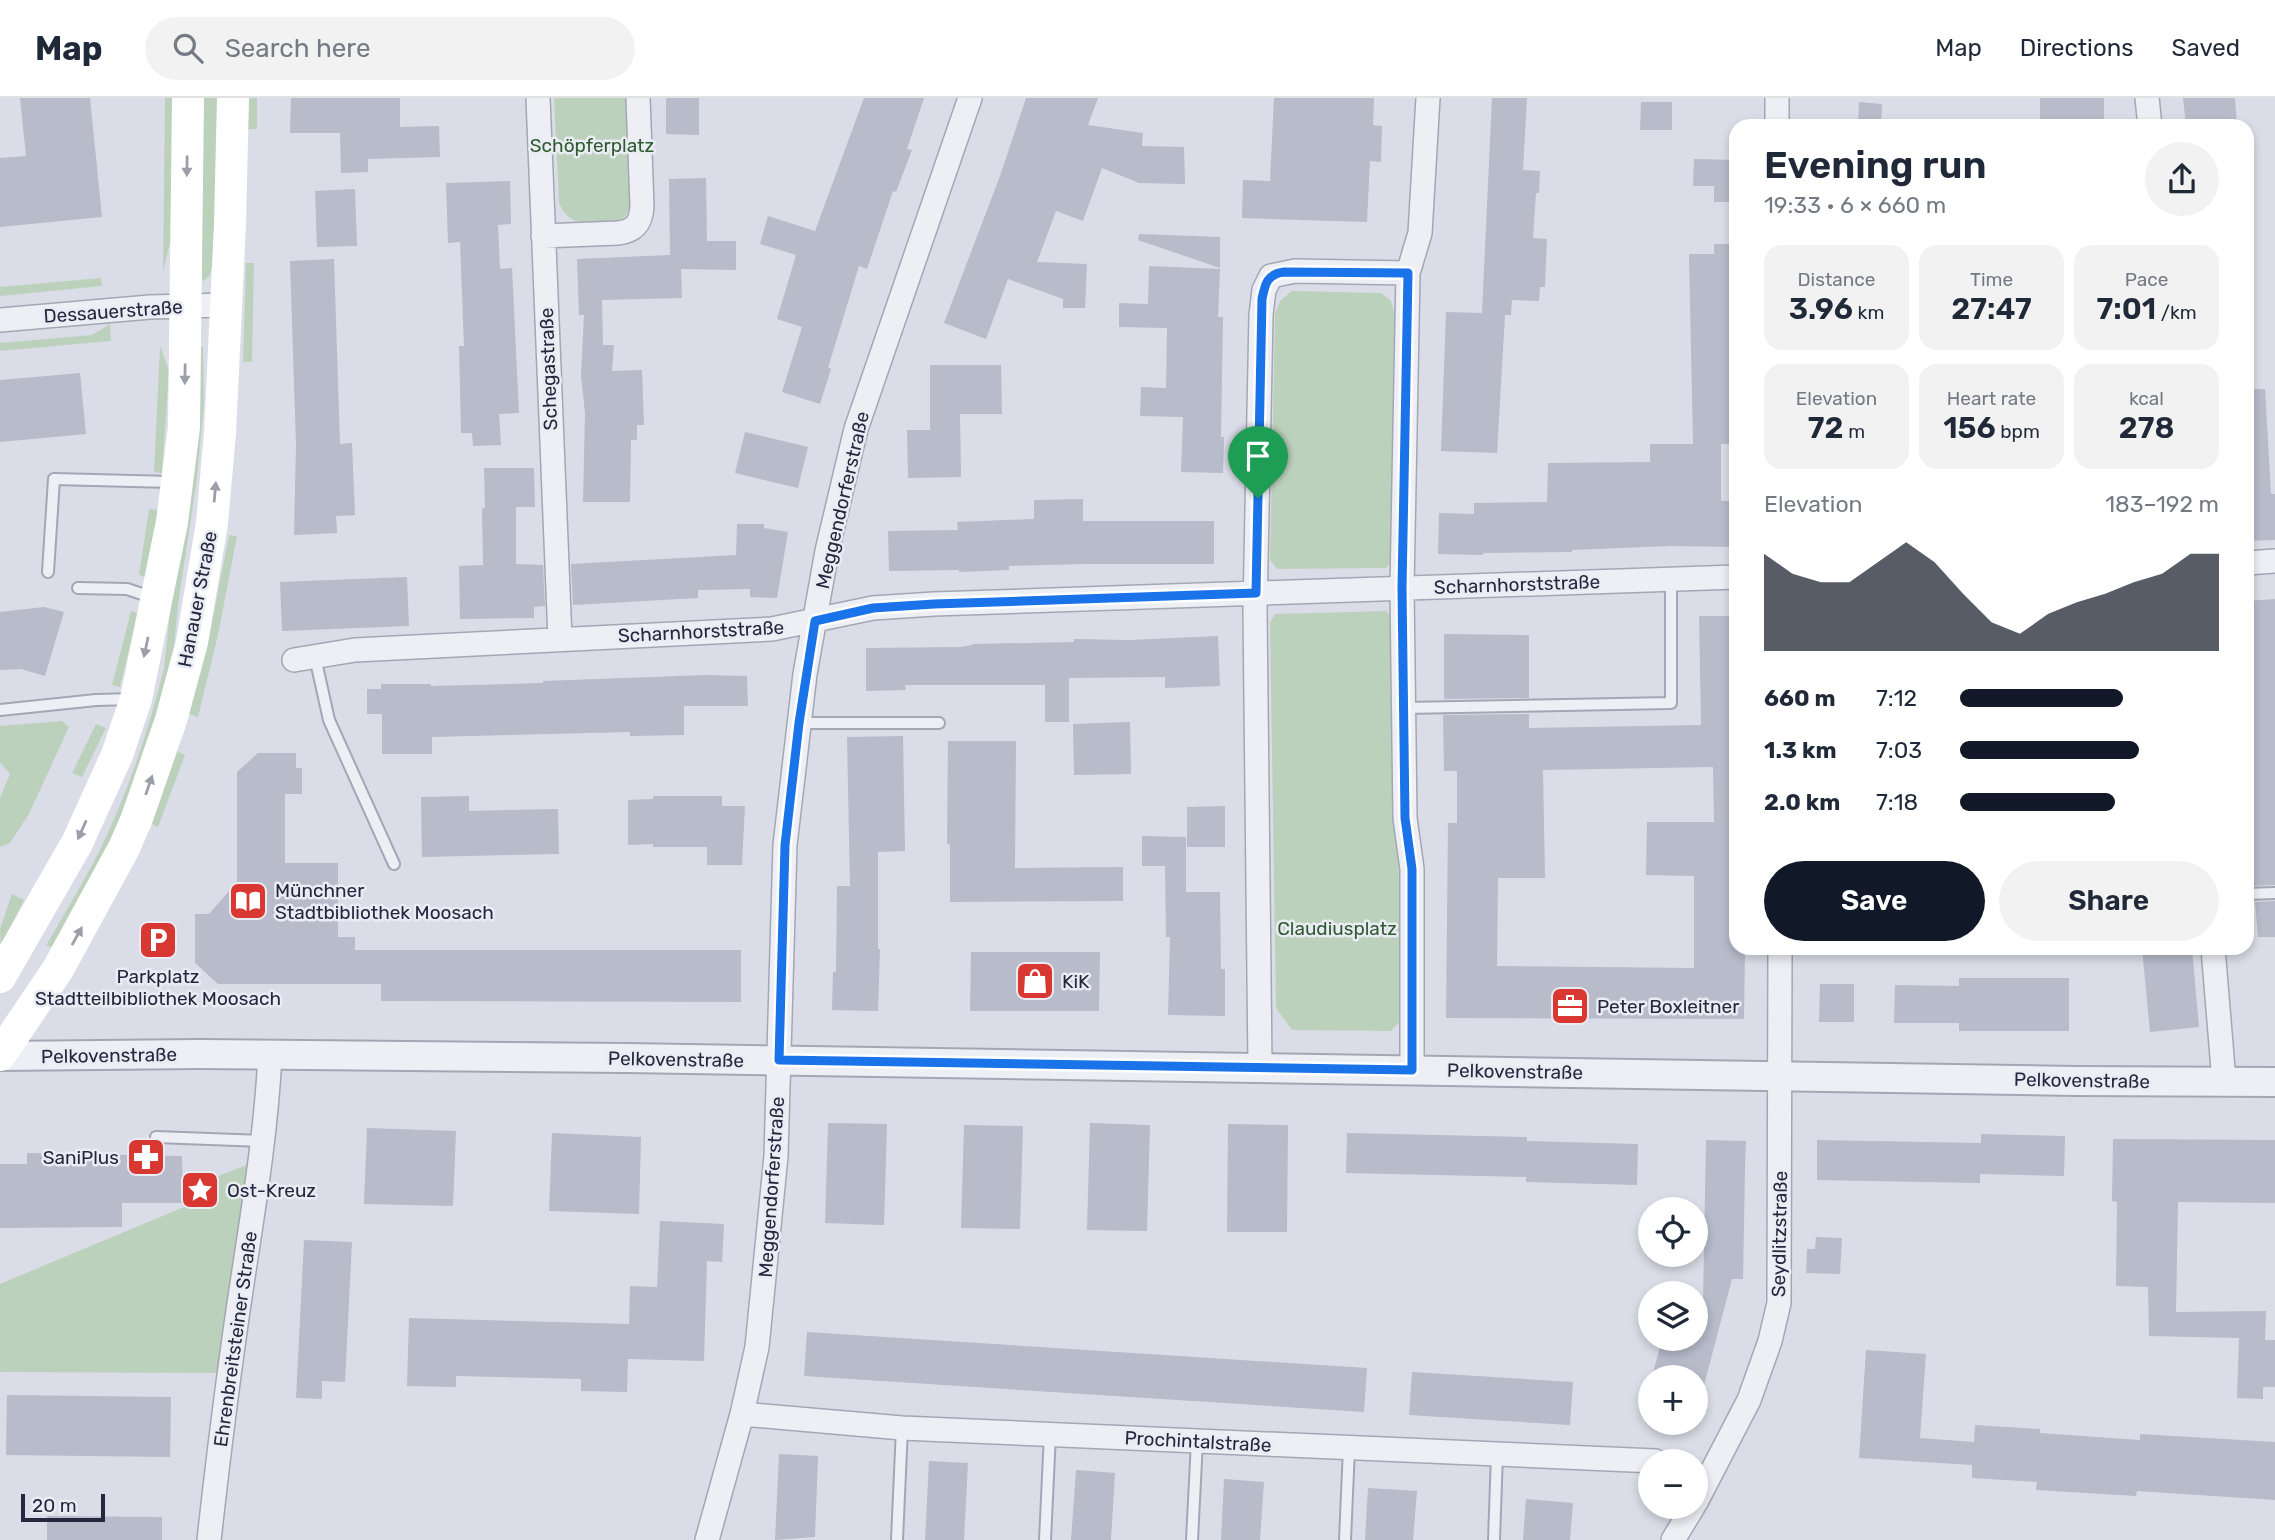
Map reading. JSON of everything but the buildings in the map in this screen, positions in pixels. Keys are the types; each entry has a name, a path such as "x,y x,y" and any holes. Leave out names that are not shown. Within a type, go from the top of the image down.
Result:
{"main road":[{"name":"Hanauer Straße","path":"0,977 77,843 117,755 136,699 179,483 184,427 188,98"},
{"name":"Hanauer Straße","path":"0,1056 58,969 124,848 171,720 192,642 212,523 220,433 233,98"}],"street":[{"name":"Schegastraße","path":"538,98 560,639"},
{"path":"543,236 618,233 636,228 641,219 642,206 638,98"},
{"name":"Meggendorferstraße","path":"707,1540 742,1414 757,1347 776,1156 785,845 799,723 815,621 839,497 856,429 970,98"},
{"path":"1412,1070 1412,869 1405,818 1402,588 1408,273 1420,233 1428,98"},
{"path":"1777,98 1777,119"},
{"path":"2147,98 2149,119"},
{"path":"1260,1067 1256,593 1261,314 1266,283 1270,276 1284,272 1408,273"},
{"name":"Dessauerstraße","path":"0,320 186,305 226,305"},
{"path":"2254,562 2275,561"},
{"name":"Scharnhorststraße","path":"304,659 355,650 772,629 873,608 934,604 1729,577"},
{"name":"Seydlitzstraße","path":"1708,1461 1727,1446 1751,1396 1770,1341 1779,1303 1780,955"},
{"path":"2214,955 2224,1082"},
{"name":"Pelkovenstraße","path":"0,1056 270,1055 779,1060 2275,1082"},
{"name":"Ehrenbreitsteiner Straße","path":"209,1540 224,1406 263,1141 270,1055"},
{"name":"Prochintalstraße","path":"742,1414 902,1427 1638,1460"},
{"path":"1673,1540 1686,1519"}],"lane":[{"path":"48,572 54,479 179,483"},
{"path":"1404,708 1671,704 1671,579"},
{"path":"78,588 127,589 156,599"},
{"path":"304,659 394,864"},
{"path":"0,710 96,700 136,699"},
{"path":"799,723 939,723"},
{"path":"2254,894 2275,892"},
{"path":"156,1137 263,1141"},
{"path":"897,1540 902,1427"},
{"path":"1045,1540 1050,1434"},
{"path":"1192,1540 1196,1441"},
{"path":"1345,1540 1349,1448"},
{"path":"1493,1540 1497,1454"}],"green space":[{"path":"165,98 173,98 171,239 163,271"},
{"path":"202,98 220,98 216,251 210,275 204,281 200,278"},
{"path":"248,98 257,98 257,129 248,129"},
{"name":"Schöpferplatz","path":"554,98 626,98 630,206 620,220 604,223 578,221 569,217 561,208"},
{"path":"246,263 254,263 252,362 243,362"},
{"path":"101,278 102,286 0,296 0,287"},
{"path":"1292,291 1381,293 1391,301 1395,316 1390,563 1386,568 1277,569 1270,560 1275,314 1280,301"},
{"path":"110,324 111,341 0,351 0,343 92,335"},
{"path":"160,346 169,371 162,473 154,472"},
{"path":"199,346 203,347 204,403 172,669 114,837 54,947 46,946 92,865 124,796 153,711 164,668"},
{"path":"149,509 158,510 147,577 139,575"},
{"path":"229,535 237,536 218,635 198,717 189,714 210,633"},
{"path":"131,611 138,613 120,687 112,685"},
{"name":"Claudiusplatz","path":"1386,611 1393,619 1402,1019 1391,1031 1292,1030 1276,1008 1270,623 1275,614"},
{"path":"62,721 69,727 29,814 10,843 0,847 0,798 10,774 0,762 0,726"},
{"path":"96,724 106,728 82,777 72,773"},
{"path":"177,751 185,755 158,827 150,823"},
{"path":"12,894 24,900 1,946 0,929"},
{"path":"252,1163 220,1373 0,1372 0,1284 184,1207 190,1187"}],"place":[{"name":"Münchner Stadtbibliothek Moosach","path":"248,901"},
{"name":"Parkplatz Stadtteilbibliothek Moosach","path":"158,940"},
{"name":"KiK","path":"1035,981"},
{"name":"Peter Boxleitner","path":"1570,1006"},
{"name":"SaniPlus","path":"146,1157"},
{"name":"Ost-Kreuz","path":"200,1190"}],"route":[{"path":"1295,271 1408,273 1402,588 1405,818 1412,869 1412,1070 779,1060 785,845 799,723 815,621 873,608 934,604 1256,593 1258,498 1261,314 1262,299 1270,276 1295,271"}]}
